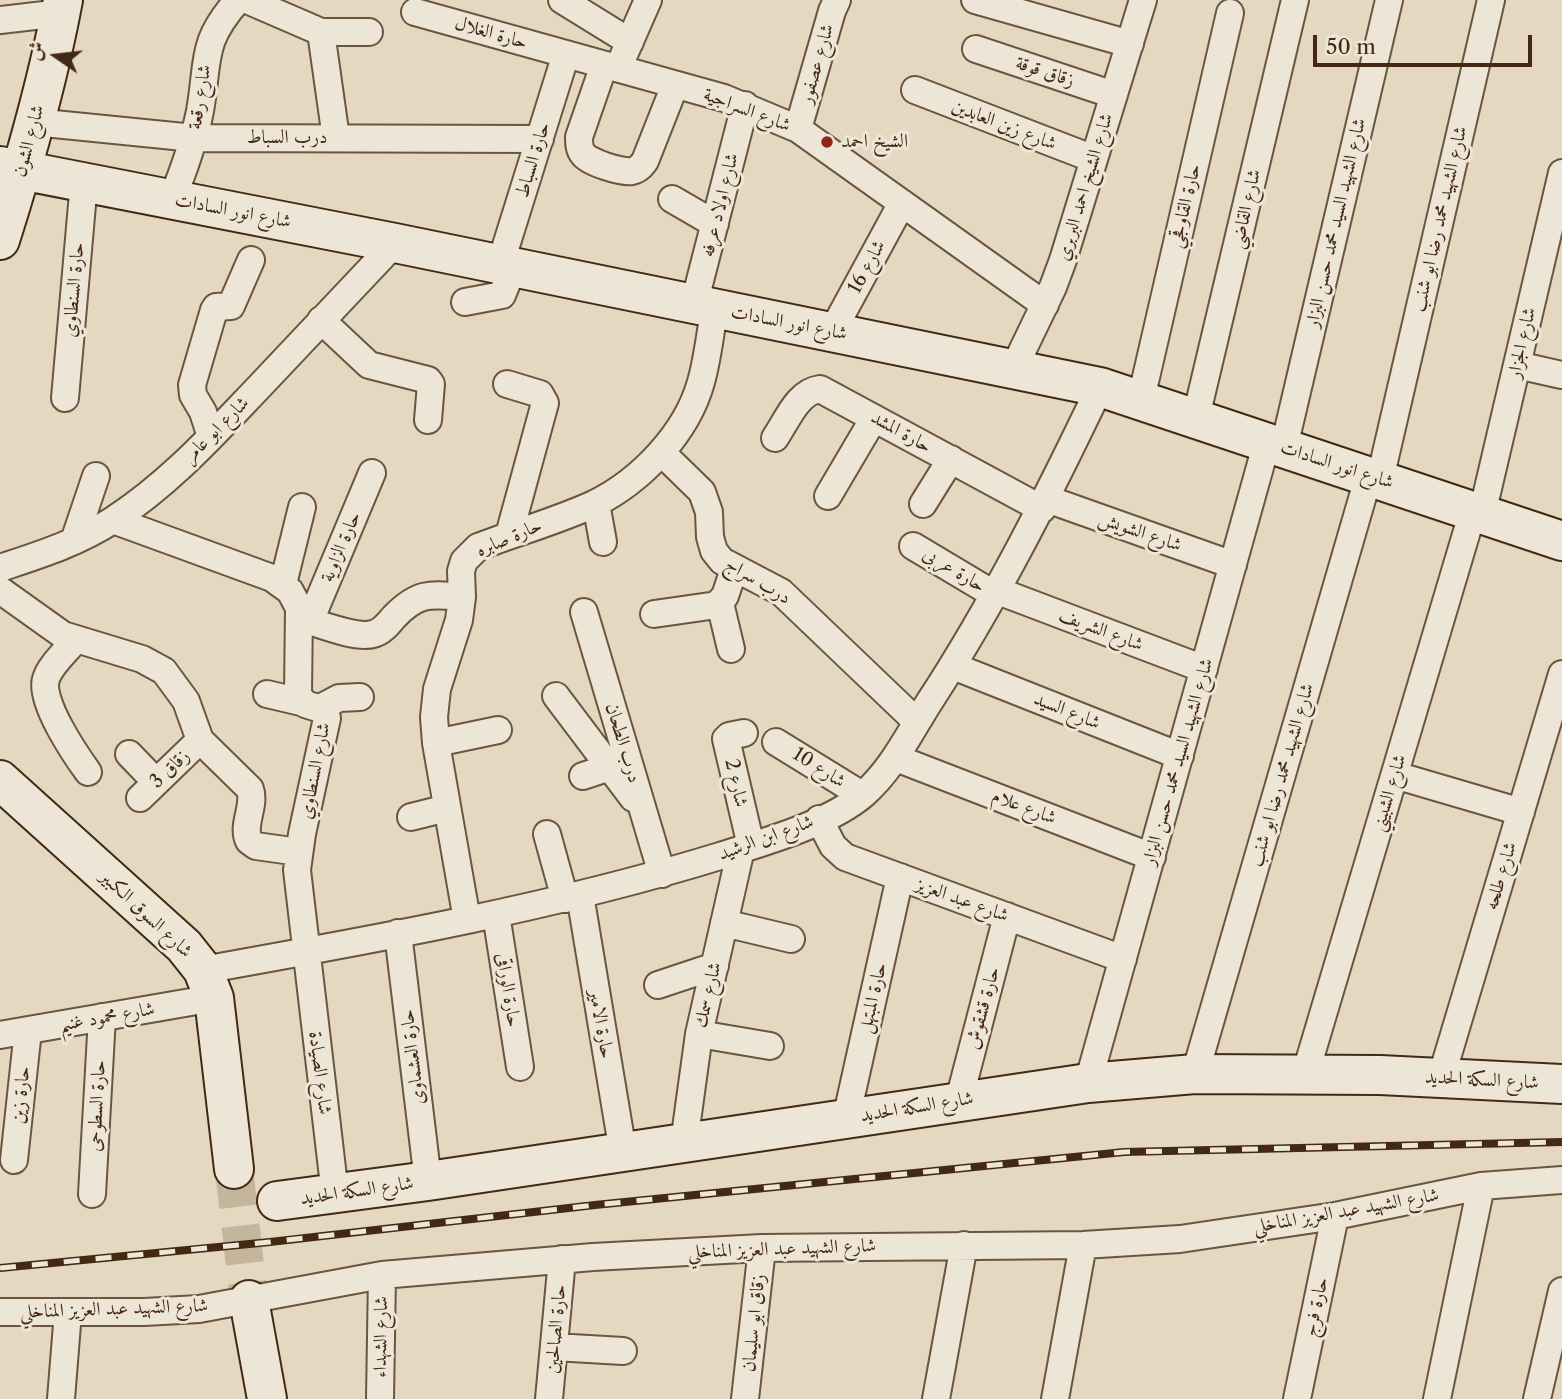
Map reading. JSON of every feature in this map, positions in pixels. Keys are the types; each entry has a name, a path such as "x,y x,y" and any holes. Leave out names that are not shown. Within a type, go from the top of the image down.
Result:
{"street":[{"name":"شارع رقعة","path":"172,199 194,138 201,108 205,59 212,36 238,0"},
{"path":"247,0 321,32 369,32"},
{"path":"562,0 630,42"},
{"path":"648,0 630,42 611,67 579,137 583,155 622,171 631,172 640,168 676,85"},
{"path":"975,0 1130,44"},
{"name":"شارع الشيخ احمد البربري","path":"1014,368 1063,260 1143,0"},
{"name":"شارع القاضي","path":"1196,417 1295,0"},
{"name":"شارع الشهيد السيد محمد حسن البزار","path":"1088,1083 1233,565 1276,444 1389,0"},
{"name":"شارع الشهيد محمد رضا ابو شنب","path":"1195,1074 1375,477 1491,0"},
{"name":"شارع عصفور","path":"798,130 831,4"},
{"path":"0,20 62,7"},
{"name":"شارع الشون","path":"0,240 11,168 34,122 62,7"},
{"name":"حارة الغلال","path":"415,12 566,54"},
{"name":"حارة القاوقجي","path":"1141,399 1230,13"},
{"path":"321,32 336,138"},
{"name":"زقاق قوقة","path":"976,49 1114,95"},
{"name":"شارع السراجية","path":"566,54 745,105 798,130 1045,304"},
{"name":"حارة السباط","path":"493,263 540,139 566,54"},
{"name":"شارع زين العابدين","path":"915,90 1094,159"},
{"name":"شارع اولاد عرفه","path":"705,306 715,224 745,105"},
{"name":"درب السباط","path":"34,122 194,138 540,139"},
{"name":"شارع انور السادات","path":"11,168 395,243 1100,387 1562,541"},
{"name":"شارع الجزار","path":"1478,512 1556,224 1562,173"},
{"name":"حارة السنطاوي","path":"65,398 84,182"},
{"path":"672,198 715,224"},
{"name":"شارع 16","path":"832,332 902,203"},
{"name":"شارع ابو عامر","path":"0,568 54,551 75,541 113,520 155,490 211,437 395,243"},
{"path":"211,437 203,412 193,395 194,375 214,310 216,307 228,307 232,304 251,260"},
{"path":"493,263 502,295 460,299 493,263"},
{"name":"حارة صابره","path":"467,920 436,743 434,717 443,663 453,642 462,597 461,571 470,553 478,547 596,503 631,480 661,452 684,419 701,383 705,306"},
{"path":"321,320 369,365 428,380 431,384 428,420"},
{"path":"1517,365 1562,374"},
{"path":"507,384 540,394 545,403 509,535"},
{"name":"شارع ابن الرشيد","path":"209,984 305,952 496,914 662,874 746,848 842,809 881,778 953,666 997,593 1044,504 1100,387"},
{"name":"حارة المشد","path":"775,439 800,399 813,390 827,392 951,459 1044,504"},
{"path":"828,496 874,418"},
{"name":"درب سراج","path":"661,452 702,492 709,512 710,537 722,561 765,582 788,597 917,722"},
{"path":"923,504 951,459"},
{"name":"حارة الزاوية","path":"305,619 372,473"},
{"path":"75,541 96,476"},
{"path":"596,503 603,542"},
{"name":"شارع الشويش","path":"1044,504 1233,565"},
{"path":"113,520 284,584 302,507"},
{"name":"شارع الشبيني","path":"1305,1074 1478,512"},
{"name":"حارة عربى","path":"913,546 997,593"},
{"path":"731,649 720,603 734,569"},
{"name":"شارع السنطاوي","path":"284,584 305,619 298,695 326,714 327,718 297,870 305,952"},
{"path":"0,590 52,629 75,640 142,659 164,671 186,701 200,740 250,789 252,796 246,833 249,841 256,846 299,852"},
{"name":"شارع الشريف","path":"997,593 1204,669"},
{"path":"305,619 357,634 374,634 382,630 405,605 416,598 428,594 462,597"},
{"path":"654,614 713,607 720,603"},
{"name":"درب الطحان","path":"584,612 662,874"},
{"path":"75,640 48,674 45,685 57,723 88,772"},
{"name":"شارع السيد","path":"953,666 1180,756"},
{"name":"شارع طلحه","path":"1441,1078 1562,674"},
{"path":"267,694 311,705 339,698 360,697"},
{"path":"556,696 644,813"},
{"path":"436,743 498,730"},
{"name":"شارع 2","path":"744,733 726,739 746,848"},
{"name":"زقاق 3","path":"129,754 148,790 200,740"},
{"name":"شارع 10","path":"776,741 862,795"},
{"name":"شارع علام","path":"896,758 1152,857"},
{"path":"583,776 610,767"},
{"path":"1395,775 1521,812"},
{"name":"شارع السوق الكبير","path":"0,780 184,946 209,984"},
{"path":"411,817 447,808"},
{"name":"شارع عبد العزيز","path":"819,819 833,846 845,857 1124,959"},
{"name":"حارة الامير","path":"547,834 572,897 623,1152"},
{"name":"شارع سمك","path":"684,1143 699,1034 724,923 746,848"},
{"name":"حارة المبتهل","path":"846,1119 900,877"},
{"name":"حارة الوراقى","path":"496,914 520,1067"},
{"name":"حارة قشقوش","path":"959,1100 1007,916"},
{"path":"724,923 792,939"},
{"name":"حارة العشماوى","path":"398,933 428,1181"},
{"name":"شارع الصيادة","path":"305,952 335,1194"},
{"path":"658,985 715,966"},
{"path":"209,984 234,1169"},
{"name":"شارع محمود غنيم","path":"0,1035 102,1017 209,984"},
{"name":"حارة السطوحى","path":"92,1194 102,1017"},
{"name":"حارة زين","path":"14,1160 28,1030"},
{"path":"699,1034 770,1046"},
{"name":"شارع السكة الحديد","path":"277,1201 1088,1083 1195,1074 1305,1074 1562,1083"},
{"name":"شارع الشهيد عبد العزيز المناخلي","path":"0,1312 198,1309 382,1275 562,1259 762,1248 1083,1245 1180,1239 1335,1216 1481,1185 1562,1180"},
{"path":"1437,1399 1481,1185"},
{"name":"حارة فرج","path":"1297,1399 1335,1216"},
{"path":"936,1399 964,1245"},
{"path":"1055,1399 1083,1245"},
{"name":"زقاق ابو سليمان","path":"746,1399 762,1248"},
{"name":"حارة الصالحين","path":"550,1399 562,1259"},
{"name":"شارع الشهداء","path":"380,1399 382,1275"},
{"path":"1537,1399 1562,1291"},
{"path":"249,1300 267,1399"},
{"path":"61,1399 68,1312"},
{"path":"554,1348 624,1351"}],"tunnel":[{"path":"234,1169 249,1300"}],"railway":[{"path":"0,1268 1124,1152 1562,1142"}],"place":[{"name":"الشيخ احمد","path":"827,142"}]}
